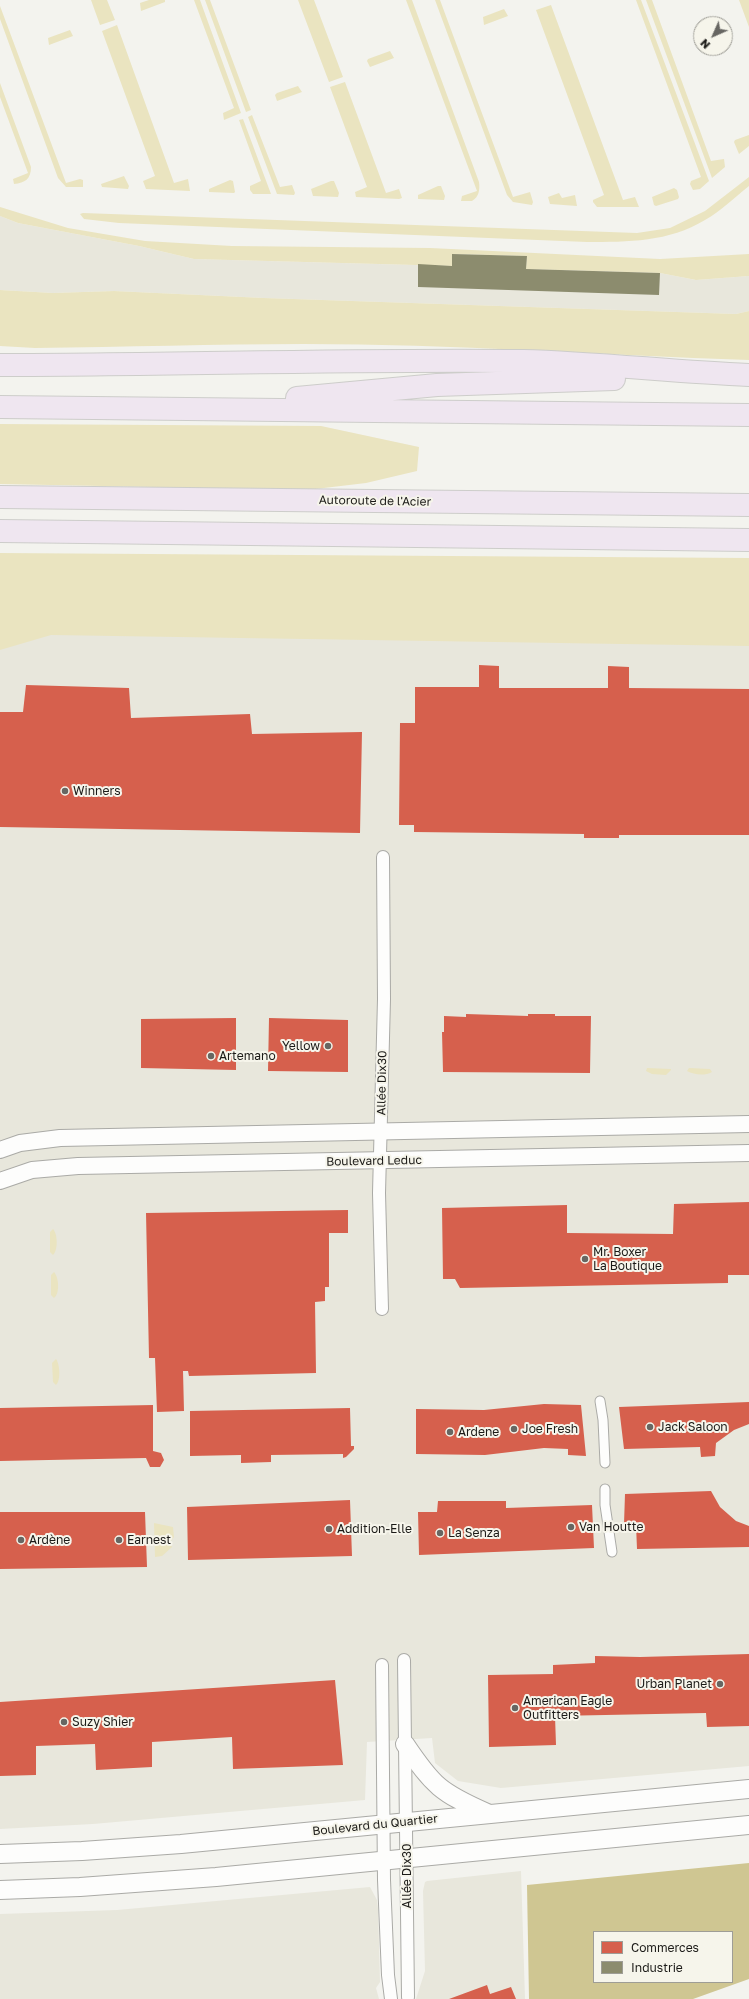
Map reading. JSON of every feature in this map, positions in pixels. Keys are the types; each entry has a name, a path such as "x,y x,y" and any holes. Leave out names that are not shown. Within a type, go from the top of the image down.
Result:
{"highway":[{"path":"0,365 163,365 356,360 511,361 744,374"},
{"path":"182,409 437,385 744,374"},
{"path":"0,407 749,415"},
{"name":"Autoroute de l'Acier","path":"0,497 749,505"},
{"path":"0,531 749,540"}],"main road":[{"path":"405,1744 424,1773 441,1790 454,1798 490,1814"},
{"name":"Boulevard du Quartier","path":"0,1854 82,1851 181,1844 749,1789"},
{"path":"0,1890 80,1887 216,1877 749,1825"}],"street":[{"name":"Allée Dix30","path":"382,857 384,999 382,1132 379,1193 382,1309"},
{"path":"0,1150 20,1143 60,1138 749,1124"},
{"name":"Boulevard Leduc","path":"0,1181 32,1170 73,1167 749,1154"},
{"path":"600,1401 603,1420 604,1463"},
{"path":"605,1489 605,1505 612,1552"},
{"name":"Allée Dix30","path":"404,1660 408,1996"},
{"name":"Allée Dix30","path":"382,1665 385,1824 384,1860 388,1975 391,1999"}],"shaded area":[{"path":"91,0 107,0 115,20 100,25"},
{"path":"149,0 165,0 165,2 141,11 140,3"},
{"path":"194,0 200,0 241,113 224,120 223,113 234,108"},
{"path":"205,0 210,0 251,110 246,112"},
{"path":"298,0 314,0 343,77 329,82"},
{"path":"406,0 412,0 479,182 478,193 472,201 461,201 462,196 477,191"},
{"path":"435,0 440,0 513,197 530,192 533,202 532,205 513,202 507,195"},
{"path":"636,0 641,0 709,181 700,189 693,190 690,184 691,181 701,177"},
{"path":"646,0 652,0 711,161 724,159 725,167 712,178"},
{"path":"739,0 749,0 749,27"},
{"path":"551,5 623,200 635,197 639,207 597,207 593,202 593,200 604,195 536,10"},
{"path":"0,6 66,183 80,179 83,180 83,187 66,187 58,178 0,19"},
{"path":"504,9 508,16 484,25 483,17"},
{"path":"117,25 174,183 188,179 190,191 146,189 143,181 155,176 102,31"},
{"path":"70,30 73,36 49,45 48,38"},
{"path":"390,51 394,58 370,67 367,61 368,59"},
{"path":"345,82 386,193 399,189 402,198 356,197 355,192 367,187 330,87"},
{"path":"0,83 31,167 30,175 27,180 14,184 13,179 28,173 0,97"},
{"path":"298,86 302,92 277,101 275,95 277,93"},
{"path":"252,115 280,187 292,185 295,193 294,195 277,194 248,117"},
{"path":"243,119 271,194 253,194 250,190 250,186 261,181 239,120"},
{"path":"749,135 749,146 739,154 734,142 735,140"},
{"path":"124,176 129,186 128,189 102,187 101,184"},
{"path":"749,177 749,186 711,216 691,227 663,237 618,242 119,223 84,219 80,214 637,233 670,228 705,211"},
{"path":"230,180 233,181 234,193 209,192 209,189"},
{"path":"334,181 339,193 338,197 313,196 311,189"},
{"path":"441,186 445,196 444,200 418,199 418,195"},
{"path":"674,188 677,190 679,197 678,199 656,206 654,205 652,197"},
{"path":"559,193 562,198 575,195 577,206 550,204 548,197"},
{"path":"0,207 68,228 145,241 232,246 430,248 660,259 749,254 749,276 696,280 660,273 526,269 527,256 452,254 452,266 194,259 139,246 18,223 0,216"},
{"path":"0,216 18,223 139,246 194,259 451,266 452,254 527,256 527,269 660,273 696,280 749,276 749,311 736,314 264,298 114,291 53,293 0,290"},
{"path":"0,290 53,293 114,291 264,298 736,314 749,311 749,360 360,344 237,344 35,348 0,346"},
{"path":"0,424 321,426 419,447 417,471 366,483 307,490 0,484"},
{"path":"0,553 749,558 749,646 51,635 0,650"},
{"path":"0,577 749,610 749,1766 501,1788 458,1781 435,1763 432,1738 367,1742 365,1800 93,1824 0,1829"},
{"path":"647,1068 671,1070 666,1075 652,1074 646,1071"},
{"path":"689,1068 710,1069 712,1072 706,1074 696,1074 687,1071"},
{"path":"53,1229 55,1231 57,1242 56,1250 53,1255 50,1252 50,1232"},
{"path":"54,1272 56,1274 58,1285 57,1293 54,1298 51,1295 51,1275"},
{"path":"56,1359 59,1380 56,1385 53,1382 52,1363"},
{"path":"154,1523 173,1527 174,1537 170,1542 172,1547 162,1556 155,1557"},
{"path":"749,1863 749,1979 693,1999 529,1999 527,1885"},
{"path":"521,1871 525,1999 416,1999 425,1971 423,1891 425,1882"},
{"path":"370,1887 377,1900 378,1909 380,1982 376,1988 379,1999 0,1999 0,1914 117,1910"}],"building: Commerces":[{"path":"479,665 499,666 499,688 608,688 608,666 629,667 629,688 749,689 749,835 619,835 619,838 584,838 584,834 414,832 414,825 399,825 400,723 415,723 415,687 479,687"},
{"path":"26,685 129,688 131,718 250,714 252,734 362,732 360,833 0,827 0,712 23,712"},
{"path":"466,1014 528,1016 528,1014 555,1014 555,1016 591,1016 590,1073 443,1072 442,1032 444,1032 444,1016 466,1017"},
{"path":"236,1018 236,1070 141,1068 141,1019"},
{"path":"269,1018 348,1020 348,1072 268,1071"},
{"path":"749,1202 749,1275 728,1275 728,1283 460,1288 455,1279 443,1279 442,1208 567,1205 567,1233 673,1234 674,1204"},
{"path":"348,1210 348,1233 329,1233 329,1287 325,1287 325,1301 315,1302 316,1373 189,1376 188,1371 183,1371 184,1411 157,1412 155,1358 149,1358 146,1213"},
{"path":"749,1402 749,1424 734,1430 716,1443 715,1456 701,1457 700,1447 624,1449 619,1407"},
{"path":"544,1404 581,1405 586,1456 568,1455 568,1449 544,1448 485,1455 416,1454 416,1409 484,1410"},
{"path":"153,1405 153,1451 161,1453 164,1460 160,1467 150,1467 146,1458 0,1461 0,1408"},
{"path":"350,1408 351,1446 354,1446 354,1449 343,1458 343,1454 271,1455 271,1462 241,1463 241,1455 190,1456 190,1411"},
{"path":"711,1491 720,1507 736,1521 749,1526 749,1547 637,1549 636,1525 624,1524 625,1494"},
{"path":"350,1500 352,1556 188,1560 187,1507"},
{"path":"438,1501 506,1501 506,1508 592,1505 594,1548 419,1555 418,1512 437,1512"},
{"path":"0,1512 145,1512 147,1567 0,1569"},
{"path":"749,1654 749,1726 707,1727 706,1713 555,1716 556,1745 489,1747 488,1675 553,1674 553,1665 595,1663 595,1656 640,1657"},
{"path":"335,1680 343,1765 233,1769 232,1737 152,1742 152,1767 96,1770 95,1744 36,1746 36,1775 0,1776 0,1702"},
{"path":"487,1985 490,1994 511,1987 516,1999 449,1999"}],"building: Industrie":[{"path":"452,254 527,256 526,269 660,273 659,295 418,287 418,264 452,266"}],"place":[{"name":"Winners","path":"65,791"},
{"name":"Yellow","path":"328,1046"},
{"name":"Artemano","path":"211,1056"},
{"name":"Mr. Boxer La Boutique","path":"585,1259"},
{"name":"Jack Saloon","path":"650,1427"},
{"name":"Joe Fresh","path":"514,1429"},
{"name":"Ardene","path":"450,1432"},
{"name":"Van Houtte","path":"571,1527"},
{"name":"Addition-Elle","path":"329,1529"},
{"name":"La Senza","path":"440,1533"},
{"name":"Ardène","path":"21,1540"},
{"name":"Earnest","path":"119,1540"},
{"name":"Urban Planet","path":"720,1684"},
{"name":"American Eagle Outfitters","path":"515,1708"},
{"name":"Suzy Shier","path":"64,1722"}]}
